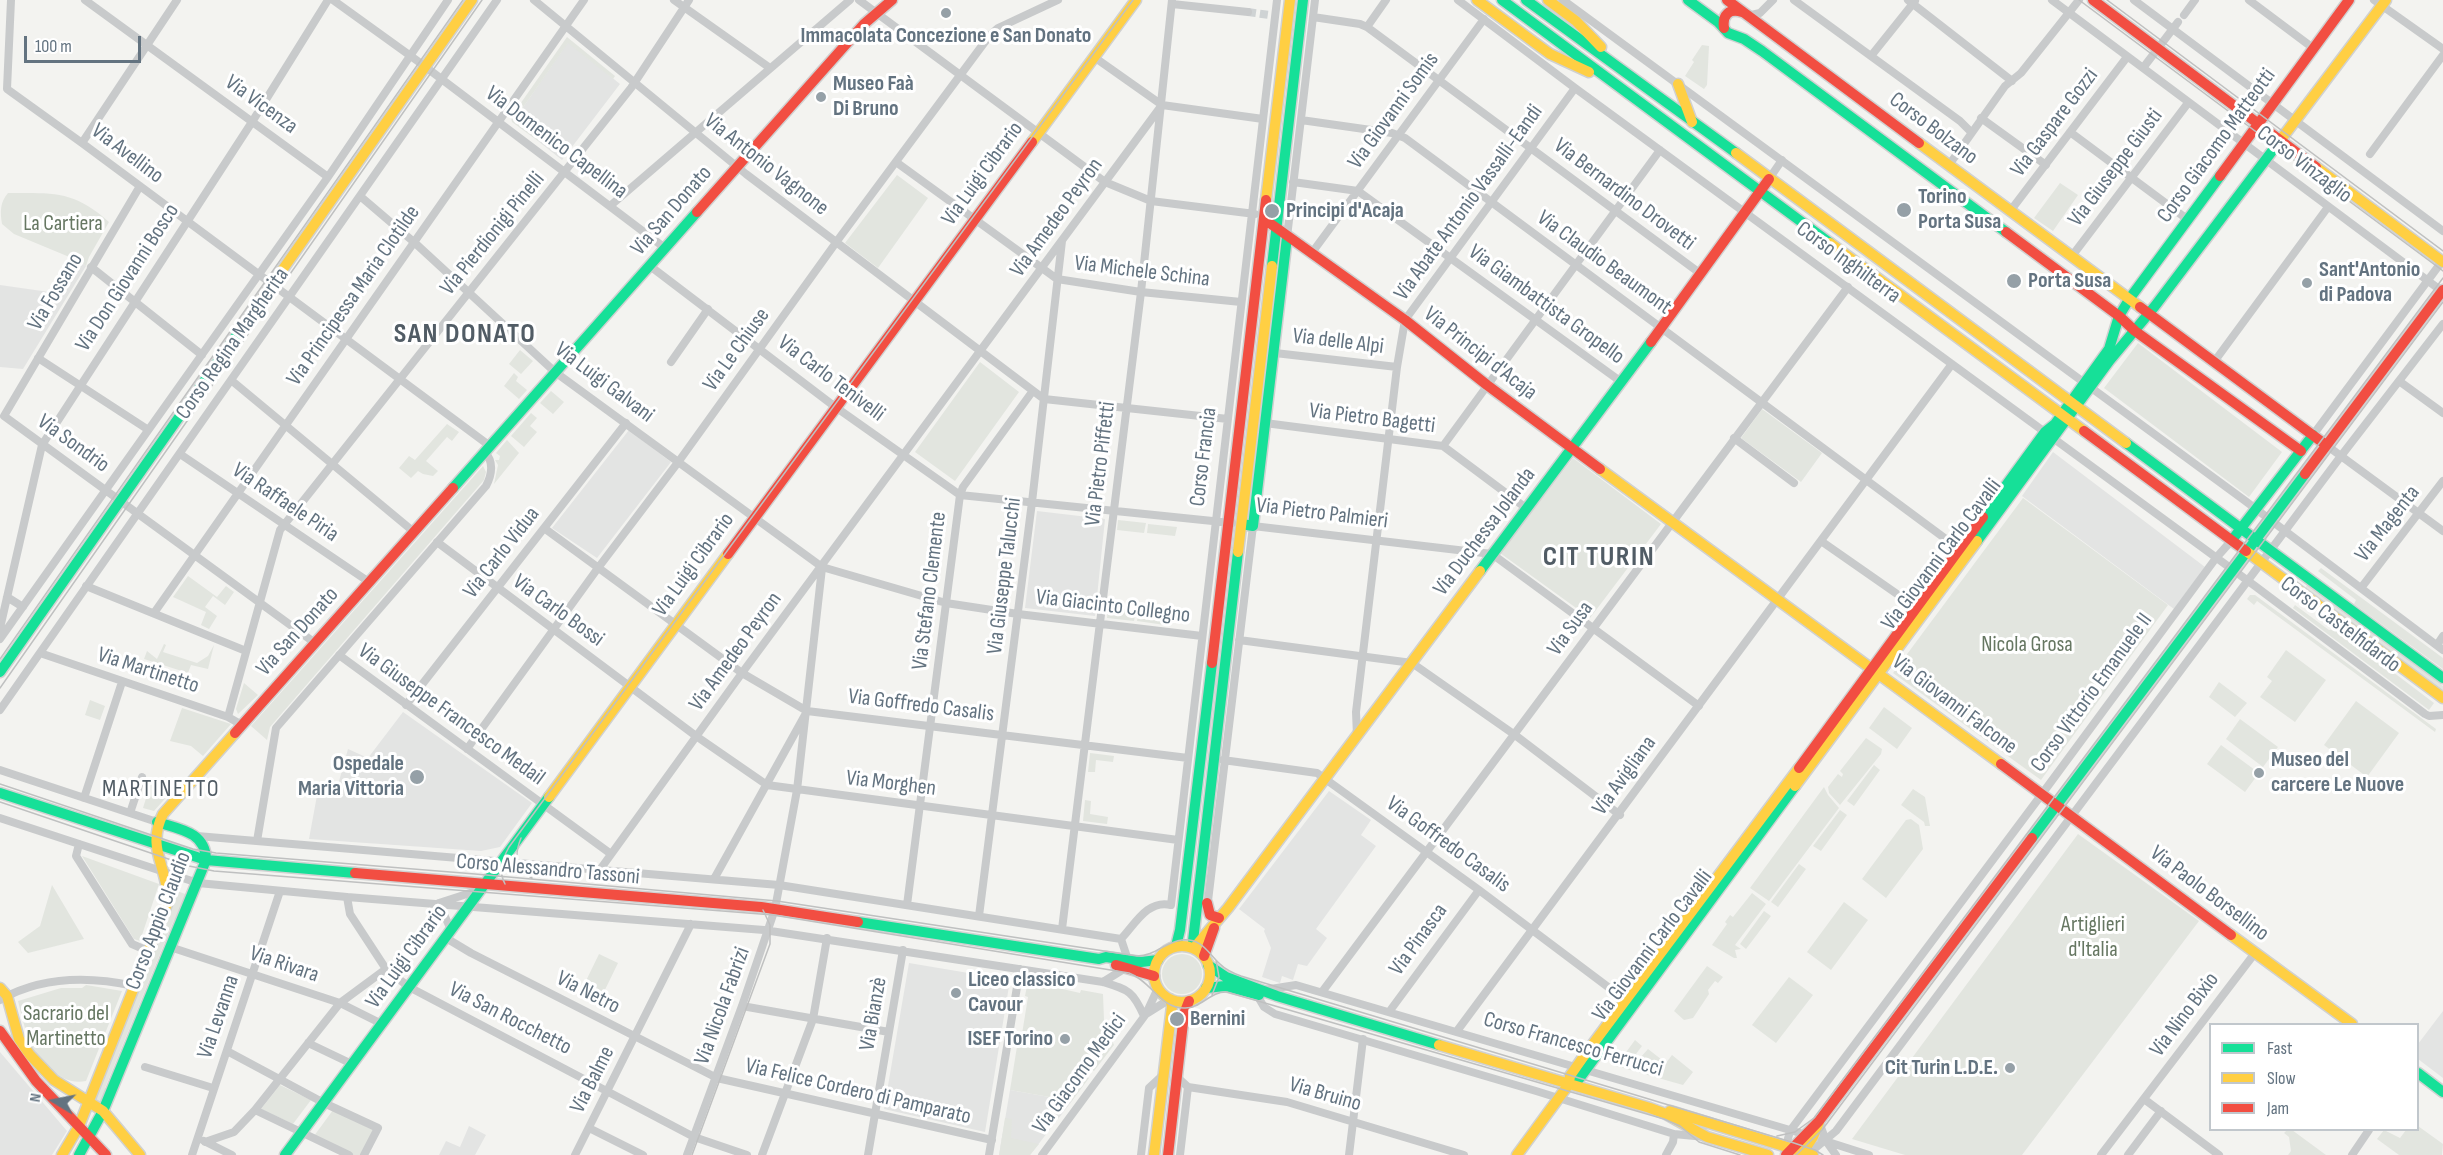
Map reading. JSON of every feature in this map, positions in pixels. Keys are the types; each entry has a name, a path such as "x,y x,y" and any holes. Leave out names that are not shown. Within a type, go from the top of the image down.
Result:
{"street":[{"name":"Via Avellino","path":"11,0 7,89 401,379 487,449"},
{"name":"Via Vicenza","path":"86,0 328,177"},
{"path":"82,143 177,0"},
{"name":"Via Don Giovanni Bosco","path":"0,628 42,445 252,122 328,0"},
{"name":"Via Domenico Capellina","path":"333,0 410,55 665,249"},
{"name":"Corso Regina Margherita","path":"0,639 328,177 448,0"},
{"name":"Corso Regina Margherita","path":"0,672 472,0"},
{"name":"Corso Regina Margherita","path":"0,710 497,0"},
{"name":"Via Antonio Vagnone","path":"534,0 737,167 1044,399"},
{"name":"Via Principessa Maria Clotilde","path":"154,613 584,0"},
{"path":"674,0 687,4 770,68"},
{"path":"610,206 850,0"},
{"name":"Via Principi d'Acaja","path":"860,0 1105,182 1151,201 1252,214 1264,219 1405,320 1487,385 1775,600 1875,671"},
{"name":"Via San Donato","path":"157,822 737,167 875,13 892,0"},
{"name":"Via Le Chiuse","path":"467,749 553,629 679,461 836,242 990,35 998,28 1058,0"},
{"name":"Via Luigi Cibrario","path":"285,1155 723,560 735,555 747,539 754,527 754,517 1136,0"},
{"name":"Corso Francia","path":"1171,904 1263,119 1272,15 1277,0"},
{"name":"Corso Francia","path":"1176,946 1182,913 1290,0"},
{"name":"Corso Francia","path":"1207,903 1239,640 1247,525 1276,229 1304,0"},
{"name":"Corso Francia","path":"1194,948 1196,912 1247,525 1275,353 1315,0"},
{"path":"1367,27 1386,0"},
{"name":"Corso Inghilterra","path":"1458,0 2216,558"},
{"path":"1477,0 1557,58 1608,80"},
{"name":"Corso Inghilterra","path":"1502,0 2246,551"},
{"name":"Corso Inghilterra","path":"1526,0 1621,68 2255,539"},
{"path":"1548,0 1576,21 1621,68"},
{"name":"Corso Inghilterra","path":"1563,0 2090,383 2257,510"},
{"path":"1688,0 1728,33 1736,36 1747,29 1745,14"},
{"name":"Corso Bolzano","path":"1727,0 2326,445"},
{"path":"1724,28 1723,19 1728,12 1735,10 1745,14 1760,13 1773,0"},
{"name":"Corso Bolzano","path":"1794,0 1963,123 1971,132"},
{"name":"Corso Vinzaglio","path":"2052,0 2443,291"},
{"path":"1937,181 1981,118 2021,73 2079,0"},
{"name":"Corso Vinzaglio","path":"2093,0 2280,142 2443,261"},
{"name":"Corso Vinzaglio","path":"2134,0 2443,231"},
{"path":"2184,15 2195,0"},
{"path":"2248,0 2313,48"},
{"name":"Corso Giacomo Matteotti","path":"2090,383 2111,345 2119,316 2130,298 2349,0"},
{"path":"1871,56 1912,1 2012,81"},
{"path":"1172,2 1248,12"},
{"name":"Via Pietro Piffetti","path":"1062,929 1112,510 1141,292 1172,2"},
{"path":"2381,2 2443,49"},
{"name":"Corso Giacomo Matteotti","path":"2090,383 2150,313 2295,122 2381,2"},
{"name":"Via Pierdionigi Pinelli","path":"228,717 280,530 636,83 687,4"},
{"name":"Via Bernardino Drovetti","path":"1313,17 1367,27 1701,274"},
{"name":"Via Giovanni Somis","path":"1311,254 1484,19"},
{"path":"2143,69 2178,22"},
{"name":"Corso Bolzano","path":"1736,36 1762,51 2119,316 2135,331 2301,452"},
{"path":"2358,168 2443,55"},
{"path":"1094,57 1162,105 1263,119"},
{"name":"Via Gaspare Gozzi","path":"2011,210 2127,57"},
{"path":"1678,84 1693,123"},
{"name":"Via Abate Antonio Vassalli-Eandi","path":"1357,736 1356,712 1397,367 1405,320 1575,88"},
{"name":"Via Giuseppe Giusti","path":"2072,256 2188,103"},
{"name":"Via Amedeo Peyron","path":"599,870 742,672 1162,105"},
{"path":"1981,118 2046,165"},
{"name":"Via Claudio Beaumont","path":"1301,120 1400,135 1866,480"},
{"path":"2070,132 2187,219"},
{"path":"1443,446 1660,150"},
{"name":"Via Duchessa Jolanda","path":"1194,948 1217,921 1412,663 1701,274 1782,160"},
{"name":"Via Michele Schina","path":"896,162 1056,279 1141,292 1241,302"},
{"name":"Via Giambattista Gropello","path":"1293,182 1358,191 1620,381"},
{"name":"Via Fossano","path":"4,416 140,186"},
{"name":"Via Luigi Galvani","path":"360,196 415,243 555,372 754,517"},
{"path":"2214,362 2328,207"},
{"name":"Via Giuseppe Talucchi","path":"979,916 1032,502 1062,239"},
{"name":"Corso Vittorio Emanuele II","path":"1798,1153 1790,1131 2216,558 2257,510 2443,261"},
{"name":"Via Carlo Tenivelli","path":"650,266 904,455"},
{"path":"92,267 202,355"},
{"name":"Via Susa","path":"1322,992 1848,287"},
{"name":"Corso Vittorio Emanuele II","path":"1798,1153 1819,1121 2443,291"},
{"path":"671,362 708,309"},
{"path":"1650,1108 1674,1112 1798,1153 1826,1141 2341,456 2443,324"},
{"name":"Via delle Alpi","path":"1275,353 1397,367"},
{"path":"38,358 147,429"},
{"name":"Via Avigliana","path":"1457,1031 1952,364"},
{"path":"231,380 414,532"},
{"path":"2399,381 2443,413"},
{"name":"Via Giovanni Carlo Cavalli","path":"1517,1155 1569,1084 1579,1079 1581,1068 2090,383"},
{"path":"960,495 963,487 1032,392"},
{"path":"1044,399 1228,419"},
{"name":"Via Sondrio","path":"4,416 121,501"},
{"name":"Via Carlo Vidua","path":"406,705 626,423"},
{"name":"Via Pietro Bagetti","path":"1265,423 1443,446 1526,508"},
{"path":"1734,438 1794,483"},
{"path":"2326,445 2443,531"},
{"name":"Via San Donato","path":"257,841 276,728 486,486 490,479 491,462 487,449"},
{"name":"Via Raffaele Piria","path":"180,453 369,582"},
{"name":"Via Pietro Palmieri","path":"904,455 960,495 1216,521 1492,554 1699,706"},
{"path":"1866,480 1963,552"},
{"name":"Via Magenta","path":"2361,588 2443,482"},
{"name":"Via Stefano Clemente","path":"908,905 960,495"},
{"path":"121,501 315,643"},
{"name":"Corso Castelfidardo","path":"2257,510 2440,647"},
{"name":"Via Giacinto Collegno","path":"754,517 822,567 946,603 1202,636"},
{"name":"Via Goffredo Casalis","path":"544,528 742,672 807,711 1188,758"},
{"name":"Corso Castelfidardo","path":"2255,539 2443,678"},
{"path":"1821,541 1920,610"},
{"name":"Via Carlo Bossi","path":"437,542 630,686"},
{"name":"Corso Castelfidardo","path":"2246,551 2443,698"},
{"name":"Corso Castelfidardo","path":"2216,558 2425,714 2443,715"},
{"name":"Via Nicola Fabrizi","path":"687,1155 717,1078 775,909 797,790 822,567"},
{"path":"86,586 246,651"},
{"path":"7,597 23,607"},
{"path":"2440,647 2443,636"},
{"path":"1239,640 1412,663 1515,735 1620,814"},
{"name":"Via Martinetto","path":"40,653 228,717 242,725"},
{"name":"Via Giuseppe Francesco Medail","path":"339,656 611,854"},
{"name":"Via Giovanni Falcone","path":"1875,671 2042,794"},
{"path":"84,798 122,682"},
{"name":"Via Morghen","path":"630,686 696,736 767,785 1178,840"},
{"path":"714,879 807,711"},
{"name":"Via Goffredo Casalis","path":"1223,760 1311,771 1325,778 1629,1003"},
{"name":"Corso Alessandro Tassoni","path":"0,770 197,836 779,885 1120,939"},
{"path":"130,813 142,777"},
{"name":"Corso Alessandro Tassoni","path":"0,793 206,860 775,909 1099,958 1106,957 1127,963"},
{"name":"Via Paolo Borsellino","path":"2042,794 2351,1023"},
{"name":"Corso Alessandro Tassoni","path":"0,818 198,883 769,930 827,938 1103,982 1125,988 1133,993 1145,1015"},
{"path":"154,844 157,822"},
{"name":"Corso Appio Claudio","path":"79,1155 103,1112 198,883 206,860 207,846 197,836"},
{"path":"79,844 76,856 132,944 148,951"},
{"name":"Corso Appio Claudio","path":"62,1155 79,1126 168,904 169,891 165,872 154,844"},
{"name":"Corso Alessandro Tassoni","path":"439,903 473,892 485,884"},
{"name":"Via Pinasca","path":"1389,1012 1479,890"},
{"name":"Via Levanna","path":"192,1155 201,1141 213,1088 280,891"},
{"name":"Via San Rocchetto","path":"347,897 350,914 386,969 409,987 694,1137 747,1155"},
{"name":"Corso Alessandro Tassoni","path":"439,903 448,934"},
{"path":"1196,912 1207,903 1210,915 1217,921"},
{"path":"1154,976 1127,963 1120,939 1142,915 1160,904 1171,904 1182,913"},
{"name":"Via Duchessa Jolanda","path":"1206,961 1217,921"},
{"name":"Via Balme","path":"575,1155 691,924"},
{"name":"Via Netro","path":"448,934 471,953 717,1078"},
{"path":"762,1155 813,1018 827,938"},
{"path":"1206,961 1209,980 1206,988 1189,1001 1180,1002 1170,999 1158,988 1154,976 1158,960 1163,953 1176,946 1194,948 1226,977 1260,992"},
{"name":"Via Rivara","path":"171,947 340,1003 382,1024"},
{"name":"Via Bianzè","path":"868,1155 903,950"},
{"name":"Via Nino Bixio","path":"2101,1155 2255,953"},
{"path":"1103,982 1127,963 1158,960"},
{"path":"201,1141 234,1132 255,1110 340,1003 386,969"},
{"path":"989,1155 1020,969"},
{"path":"134,986 97,980 66,979 2,995 19,1039 30,1055 54,1080 103,1112 140,1155"},
{"name":"Corso Francesco Ferrucci","path":"1260,992 1296,985 1869,1155"},
{"path":"1206,988 1225,986 1260,992"},
{"name":"Via Giacomo Medici","path":"1046,1154 1145,1015 1158,988"},
{"name":"Corso Francesco Ferrucci","path":"1260,992 1650,1108 1666,1114 1707,1137"},
{"name":"Corso Francesco Ferrucci","path":"1260,992 1264,1007 1271,1013 1674,1134 1707,1137 1768,1155"},
{"path":"1154,1155 1172,1006 1170,999"},
{"name":"Via Giacomo Medici","path":"1145,1015 1170,999"},
{"path":"1168,1155 1184,1014 1189,1001"},
{"path":"742,1006 889,1032"},
{"path":"0,1031 22,1065 106,1155"},
{"path":"1349,1155 1363,1039"},
{"path":"308,1043 352,1064"},
{"path":"226,1051 324,1103 378,1128 364,1155"},
{"path":"145,1066 213,1088"},
{"path":"2419,1074 2443,1092"},
{"path":"1141,1155 1149,1088 1163,1075"},
{"path":"1177,1077 1188,1087 1180,1155"},
{"name":"Via Felice Cordero di Pamparato","path":"717,1078 992,1140"},
{"name":"Via Bruino","path":"1188,1087 1287,1102 1464,1155"},
{"path":"2144,1099 2219,1155"},
{"path":"255,1110 349,1155"},
{"path":"2128,1155 2161,1111"},
{"path":"1819,1121 1826,1141 1836,1155"},
{"path":"589,1128 643,1155"},
{"path":"2352,1155 2368,1131"},
{"path":"1666,1155 1673,1142 1674,1134"},
{"path":"201,1141 232,1155"}],"shaded area":[{"path":"568,42 620,84 562,160 538,141 540,137 515,119"},
{"path":"79,261 86,266 23,369 0,367 0,285 56,293"},
{"path":"629,430 671,462 597,558 552,528"},
{"path":"2053,452 2205,567 2174,609 2022,496"},
{"path":"1037,511 1105,519 1095,616 1025,608"},
{"name":"Ospedale Maria Vittoria","path":"403,712 532,803 500,847 481,851 309,839 318,790 327,786 336,792 348,749 368,758"},
{"path":"1329,791 1371,820 1361,835 1376,846 1316,929 1327,938 1307,966 1298,964 1293,980 1282,976 1280,983 1262,977 1271,948 1265,929 1239,909"},
{"path":"909,963 1010,980 985,1132 884,1109"},
{"path":"2443,1011 2443,1078 2419,1060 2419,1043"},
{"path":"0,1052 67,1131 52,1155 0,1155"},
{"path":"1010,1090 1072,1101 1030,1155 999,1155"},
{"path":"469,1126 486,1135 475,1155 439,1155 446,1141 460,1147"}],"green space":[{"path":"567,37 615,76 613,79 568,43 515,119 541,137 538,141 512,122 511,117"},
{"path":"1702,45 1709,46 1707,85 1704,89 1685,76"},
{"path":"897,175 928,198 878,268 845,243"},
{"path":"2060,183 2078,195 2053,231 2034,218"},
{"name":"La Cartiera","path":"8,193 62,195 85,204 109,222 86,266 14,234 2,224 1,207"},
{"path":"2138,343 2282,452 2249,497 2104,388"},
{"path":"520,350 533,361 521,374 509,364"},
{"path":"980,362 1019,392 955,481 915,452"},
{"path":"514,373 518,377 516,381 527,390 519,399 504,386"},
{"path":"551,391 564,402 553,414 540,403"},
{"path":"1762,409 1822,453 1801,482 1741,438"},
{"path":"531,413 537,418 530,426 537,432 524,447 511,436"},
{"path":"447,424 459,432 452,441 447,437 426,461 438,471 433,476 418,471 411,478 399,468 409,456 415,460"},
{"path":"507,440 519,453 494,484 498,465 495,460 499,460 500,456 496,453"},
{"path":"1573,458 1661,524 1590,618 1500,553"},
{"path":"483,466 486,472 484,480 270,727 267,740 251,726"},
{"name":"Nicola Grosa","path":"2023,498 2168,605 2041,780 1893,673"},
{"path":"1118,520 1146,523 1144,533 1117,530"},
{"path":"1148,524 1177,527 1175,536 1147,533"},
{"path":"2321,568 2443,658 2443,669 2354,604 2356,600 2318,571"},
{"path":"188,576 217,597 226,586 234,592 225,605 213,596 205,607 217,616 209,629 201,625 206,612 173,597"},
{"path":"2307,585 2443,686 2443,693 2304,590"},
{"path":"2250,595 2255,595 2436,729 2435,732 2257,601 2254,605 2247,599"},
{"path":"2295,605 2329,630 2336,629 2434,703 2429,710 2293,608"},
{"path":"1108,607 1136,610 1134,621 1107,618"},
{"path":"1139,610 1167,613 1165,625 1137,621"},
{"path":"164,644 166,645 163,652 197,663 208,656 214,645 208,669 191,665 188,673 144,659 147,651 157,659"},
{"path":"2286,650 2326,680 2295,722 2260,697 2272,681 2267,677"},
{"path":"2219,682 2247,703 2235,717 2209,697"},
{"path":"244,683 258,695 238,714 236,709"},
{"path":"90,700 105,706 100,720 85,715"},
{"path":"2356,701 2399,733 2367,777 2324,745"},
{"path":"1884,707 1912,728 1897,749 1869,728"},
{"path":"182,708 231,724 203,756 191,746 170,741"},
{"path":"2240,719 2278,747 2263,767 2226,739"},
{"path":"1866,738 1882,749 1881,754 1840,805 1829,793 1828,787 1838,774 1842,777 1843,774 1840,771"},
{"path":"2221,745 2259,773 2245,792 2207,764"},
{"path":"1090,753 1114,756 1113,762 1096,760 1095,772 1088,772"},
{"path":"1874,765 1880,770 1854,806 1847,801"},
{"path":"152,779 170,793 154,811 143,808"},
{"path":"1824,787 1839,808 1769,901 1750,888"},
{"path":"1913,789 1925,797 1930,826 1925,826 1924,822 1901,805"},
{"path":"1085,800 1091,801 1090,814 1108,817 1107,824 1083,821"},
{"path":"1840,810 1847,815 1821,851 1813,846"},
{"path":"1911,819 1919,825 1923,849 1886,898 1862,879 1906,820"},
{"name":"Artiglieri d'Italia","path":"2078,834 2199,921 2022,1155 1905,1155 1852,1139"},
{"path":"82,856 159,884 140,941 134,939"},
{"path":"1799,864 1806,869 1778,907 1771,902"},
{"path":"52,885 84,939 28,953 18,942 40,926"},
{"path":"177,891 188,895 178,918 174,920 105,1088 107,1092 102,1102 94,1101 94,1095"},
{"path":"1752,893 1766,904 1735,945 1741,949 1735,950 1737,958 1734,958 1712,945 1727,924 1725,922 1730,915 1733,917"},
{"path":"1844,902 1868,920 1831,970 1807,952"},
{"path":"1764,911 1771,916 1746,949 1740,944"},
{"path":"599,954 618,963 601,998 582,989"},
{"path":"1182,954 1196,960 1202,974 1196,988 1182,994 1168,988 1162,974 1168,960"},
{"path":"1707,966 1723,977 1718,983 1715,981 1708,990 1709,994 1693,1018 1684,1020 1674,1011"},
{"path":"1789,977 1813,995 1776,1043 1752,1025"},
{"name":"ISEF Torino","path":"1028,981 1080,993 1081,990 1103,994 1104,1020 1114,1045 1094,1071 1091,1069 1086,1076 1089,1078 1072,1101 1010,1090 1019,1034 1022,1034"},
{"name":"Sacrario del Martinetto","path":"86,985 122,991 86,1081 77,1082 59,1076 37,1054 28,1038 18,1001 61,988 82,988"},
{"path":"1635,1040 1642,1046 1636,1054 1640,1058 1648,1049 1666,1063 1672,1055 1693,1072 1683,1085 1616,1066"},
{"path":"280,1085 311,1100 293,1124 261,1109"},
{"path":"333,1110 374,1129 361,1155 353,1155 314,1136"},
{"path":"1005,1118 1012,1119 1011,1138 1039,1144 1030,1155 999,1155"},
{"path":"2419,1127 2443,1144 2442,1155 2399,1155 2377,1139 2383,1131 2400,1138 2405,1131 2419,1131"},
{"path":"2293,1131 2326,1155 2288,1155 2291,1151 2289,1137 2284,1133"}],"tunnel":[{"path":"1248,12 1269,15"}],"tram line":[{"path":"0,659 463,0"},
{"path":"0,688 482,0"},
{"path":"505,884 502,866 509,847 1133,0"},
{"path":"2079,0 2443,271"},
{"path":"2107,0 2443,251"},
{"path":"1777,1136 1795,1132 1814,1118 2443,278"},
{"path":"1796,1155 1822,1130 2443,302"},
{"path":"0,784 193,849 216,853 777,901 1137,956 1149,954 1176,941 1195,941 1225,968 1241,976 1788,1141 1823,1155"},
{"path":"0,802 189,866 214,871 773,915 1129,973 1144,982 1168,1004 1176,1007 1190,1008 1216,994 1227,992 1664,1119 1680,1126 1699,1142 1740,1155"},
{"path":"521,838 517,850 517,861 522,870 532,878"},
{"path":"692,1155 770,944 770,925 763,910"},
{"path":"1212,995 1219,977 1216,960"}],"traffic: fast":[{"path":"1272,266 1303,0"},
{"path":"1502,0 1830,243"},
{"path":"1526,0 1736,153"},
{"path":"1688,0 1718,22 1728,33 1744,39 1762,51 2006,232"},
{"path":"1977,541 2110,360 2155,306 2279,142"},
{"path":"1983,517 2045,432 2055,424 2109,349 2119,316 2130,298 2220,176"},
{"path":"453,488 697,212"},
{"path":"1242,524 1253,526 1287,237"},
{"path":"0,672 243,326"},
{"path":"1480,571 1651,342"},
{"path":"2232,540 2313,435"},
{"path":"2126,443 2255,539"},
{"path":"2032,838 2305,474"},
{"path":"2255,539 2443,678"},
{"path":"1194,948 1238,552"},
{"path":"1176,946 1180,930 1212,663"},
{"path":"1569,1084 1579,1079 1795,786"},
{"path":"0,793 206,860 355,873"},
{"path":"285,1155 549,797"},
{"path":"79,1155 103,1111 206,860 201,843 190,833 157,822"},
{"path":"858,922 1099,959 1106,957 1141,962 1158,960"},
{"path":"1208,965 1226,977 1277,996 1439,1045"},
{"path":"1206,988 1225,986 1259,995"},
{"path":"2419,1074 2443,1092"}],"traffic: slow":[{"path":"243,326 472,0"},
{"path":"1032,142 1136,0"},
{"path":"1266,200 1290,0"},
{"path":"1477,0 1550,54 1589,72"},
{"path":"1548,0 1576,21 1601,47"},
{"path":"2279,142 2386,0"},
{"path":"1678,84 1692,122"},
{"path":"1919,143 2140,307"},
{"path":"1736,153 2126,443"},
{"path":"2316,167 2443,262"},
{"path":"1830,243 2084,431"},
{"path":"1238,552 1272,266"},
{"path":"1600,469 2001,764"},
{"path":"1795,786 1977,541"},
{"path":"2246,551 2443,698"},
{"path":"549,797 728,554"},
{"path":"1194,948 1228,908 1480,571"},
{"path":"62,1155 79,1126 167,904 167,891 156,838 163,814 235,733"},
{"path":"1517,1155 1569,1084 1570,1076 1584,1056 1799,768"},
{"path":"2231,935 2351,1023"},
{"path":"1182,946 1193,948 1202,954 1208,963 1210,974 1208,985 1202,994 1193,1000 1182,1002 1171,1000 1162,994 1156,985 1154,974 1156,963 1162,954 1171,948 1182,946"},
{"path":"0,988 7,996 19,1039 30,1055 54,1080 103,1111 140,1155"},
{"path":"1154,1155 1172,1006 1170,999"},
{"path":"1439,1045 1650,1108 1666,1114 1707,1137 1768,1155"},
{"path":"1670,1111 1813,1155"},
{"path":"1801,1155 1813,1137 1819,1122"}],"traffic: jam":[{"path":"697,212 864,24 892,0"},
{"path":"1727,0 1919,143"},
{"path":"2093,0 2316,167"},
{"path":"2220,176 2349,0"},
{"path":"1724,28 1724,19 1727,14 1733,11 1742,12"},
{"path":"728,554 1032,142"},
{"path":"1651,342 1769,179"},
{"path":"1212,663 1266,200"},
{"path":"1264,219 1405,320 1487,385 1600,469"},
{"path":"2006,232 2119,316 2135,331 2301,451"},
{"path":"2305,474 2443,290"},
{"path":"2140,307 2326,445"},
{"path":"2084,431 2246,551"},
{"path":"235,733 453,488"},
{"path":"1799,768 1983,517"},
{"path":"2001,764 2231,935"},
{"path":"1786,1155 1819,1121 2032,838"},
{"path":"355,873 761,907 858,922"},
{"path":"1207,903 1210,915 1219,918"},
{"path":"1204,956 1214,928"},
{"path":"1116,965 1154,976"},
{"path":"1168,1155 1184,1014 1189,1001"},
{"path":"0,1031 36,1081 106,1155"}],"place":[{"name":"Immacolata Concezione e San Donato","path":"946,13"},
{"name":"Museo Faà Di Bruno","path":"821,97"},
{"name":"Torino Porta Susa","path":"1904,210"},
{"name":"Principi d'Acaja","path":"1272,211"},
{"name":"Porta Susa","path":"2014,281"},
{"name":"Sant'Antonio di Padova","path":"2307,283"},
{"name":"Museo del carcere Le Nuove","path":"2259,773"},
{"name":"Ospedale Maria Vittoria","path":"417,777"},
{"name":"Liceo classico Cavour","path":"956,993"},
{"name":"Bernini","path":"1177,1019"},
{"name":"ISEF Torino","path":"1065,1039"},
{"name":"Cit Turin L.D.E.","path":"2010,1068"}],"district":[{"name":"SAN DONATO","path":"465,335"},
{"name":"CIT TURIN","path":"1599,558"},
{"name":"MARTINETTO","path":"161,790"}]}
